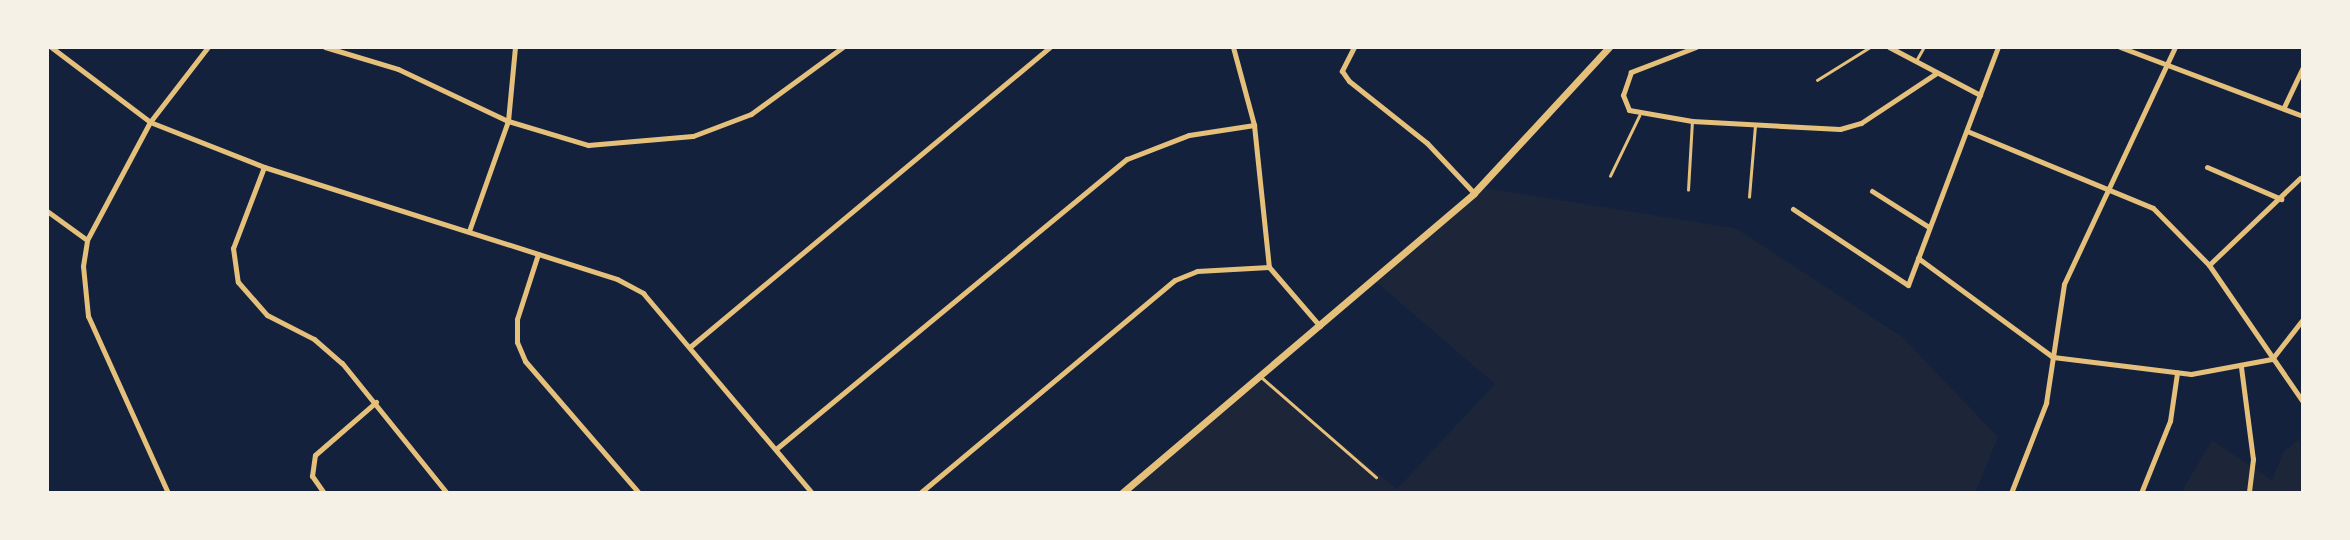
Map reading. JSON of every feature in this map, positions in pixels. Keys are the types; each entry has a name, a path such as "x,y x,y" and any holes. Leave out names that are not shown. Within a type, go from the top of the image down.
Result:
{"street":[{"path":"51,47 150,122 264,167 469,231 643,293 691,346 812,493"},
{"path":"168,493 88,316 81,290 87,240 150,122 208,47"},
{"path":"325,47 398,69 508,121 589,145 693,136 763,107 843,47"},
{"path":"469,231 508,121 515,47"},
{"path":"691,346 1050,47"},
{"path":"1233,47 1254,125 1269,267 1320,326"},
{"path":"1354,47 1342,71 1349,81 1427,143 1474,193"},
{"path":"1122,493 1474,193 1609,47"},
{"path":"1696,47 1631,72 1623,95 1639,116 1840,129 1861,123 1936,74"},
{"path":"1889,47 1980,95"},
{"path":"1793,209 1908,285 1998,47"},
{"path":"2120,47 2303,116"},
{"path":"2011,493 2044,410 2064,284 2175,47"},
{"path":"2284,107 2303,67"},
{"path":"776,449 1127,159 1189,135 1254,125"},
{"path":"1966,131 2109,186 2153,208 2209,265 2303,402"},
{"path":"264,167 233,248 238,282 267,316 326,348 376,402 447,493"},
{"path":"2207,167 2281,199"},
{"path":"2209,265 2300,178"},
{"path":"1872,191 1929,227"},
{"path":"47,211 87,240"},
{"path":"538,254 517,319 517,342 525,361 639,493"},
{"path":"1918,258 2053,357 2177,373 2241,367 2272,359 2303,319"},
{"path":"920,493 1175,280 1197,271 1269,267"},
{"path":"2241,367 2253,459 2249,493"},
{"path":"2141,493 2170,421 2177,373"},
{"path":"324,493 312,476 315,455 376,402"}],"lane":[{"path":"1817,80 1870,47"},
{"path":"1915,62 1924,47"},
{"path":"1610,176 1639,116"},
{"path":"1688,190 1692,121"},
{"path":"1749,197 1755,125"},
{"path":"1260,376 1376,477"}],"shaded area":[{"path":"1485,188 1737,229 1902,337 1998,437 1975,493 1122,493 1260,377 1397,489 1495,384 1373,279"},
{"path":"2300,439 2303,493 2181,493 2212,440 2272,480 2284,451"}]}
